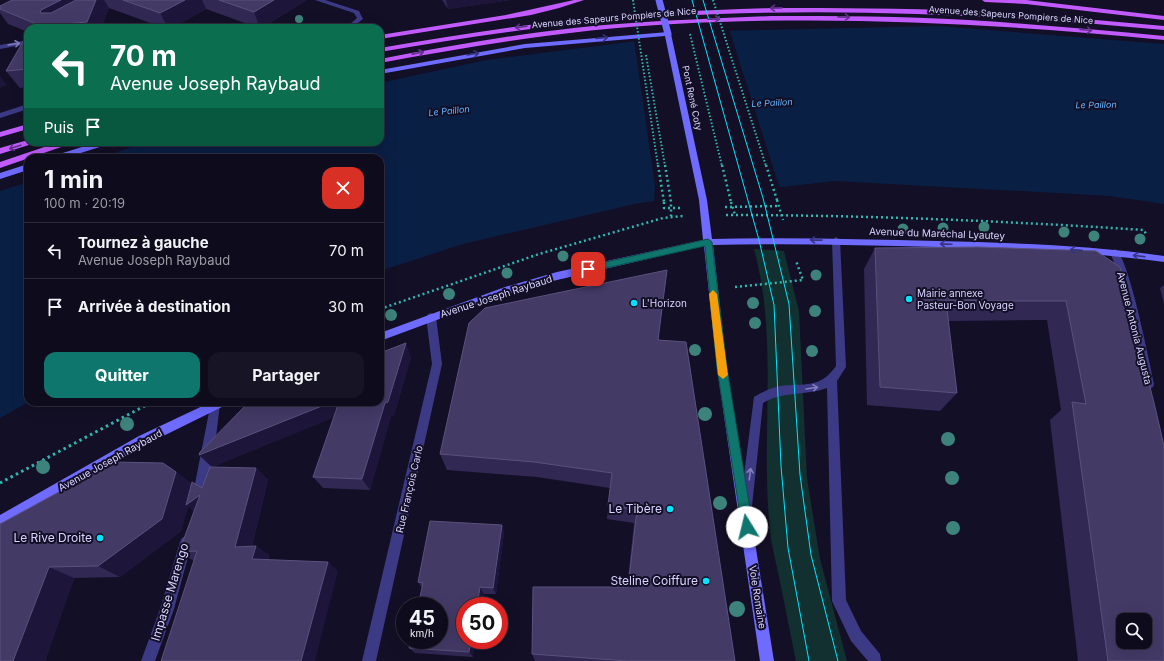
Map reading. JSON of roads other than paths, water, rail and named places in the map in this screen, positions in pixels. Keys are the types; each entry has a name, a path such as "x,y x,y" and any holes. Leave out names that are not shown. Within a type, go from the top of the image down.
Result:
{"main road":[{"path":"384,36 518,15 563,6 581,0"},
{"name":"Pont René Coty","path":"659,0 668,34 703,200"},
{"path":"985,0 1026,2 1164,18"},
{"name":"Avenue des Sapeurs Pompiers de Nice","path":"384,49 523,27 629,15 732,9 834,7 986,11 1089,19 1164,28"},
{"name":"Avenue des Sapeurs Pompiers de Nice","path":"384,60 418,53 518,37 671,21 738,18 842,16 921,18 993,22 1164,38"},
{"path":"384,71 525,46 640,35 668,34"},
{"path":"0,135 24,127"},
{"path":"0,151 24,144"},
{"path":"32,154 55,146"},
{"path":"68,154 94,146"},
{"path":"0,165 24,157"},
{"path":"0,176 24,168"},
{"name":"Voie Romaine","path":"703,200 722,368 767,661"},
{"name":"Avenue du Maréchal Lyautey","path":"708,242 759,240 836,240 1007,246 1115,252 1164,259"},
{"name":"Avenue Joseph Raybaud","path":"384,335 505,291 557,276 708,242"},
{"name":"Avenue Joseph Raybaud","path":"0,522 143,440 215,406"}],"street":[{"path":"318,0 357,12 360,19 353,24"},
{"path":"0,47 24,43"},
{"path":"0,116 24,107"},
{"path":"836,240 841,367 832,382 839,601 856,636 875,659"},
{"name":"Avenue Antonia Augusta","path":"1115,252 1125,278 1152,398"},
{"name":"Rue François Carlo","path":"369,661 437,364 431,317"},
{"path":"745,512 758,400 764,395 823,386 832,382"},
{"path":"195,510 219,406"},
{"name":"Impasse Marengo","path":"148,661 167,609 188,533"}],"water":[{"name":"Le Paillon","path":"939,26 1164,44 1164,204 1110,196 835,181 639,203 463,244 384,270 384,154 111,154 135,146 384,146 384,82 486,60 716,31"},
{"path":"24,183 24,405 0,418 0,191"}],"tram line":[{"path":"692,0 759,240 774,305 781,466 788,548 809,661"},
{"path":"703,0 763,198 789,304 800,475 811,555 838,661"}],"place":[{"name":"Mairie annexe Pasteur-Bon Voyage","path":"909,299"},
{"name":"L'Horizon","path":"634,303"},
{"name":"Le Tibère","path":"670,509"},
{"name":"Le Rive Droite","path":"100,538"},
{"name":"Steline Coiffure","path":"706,581"}]}
